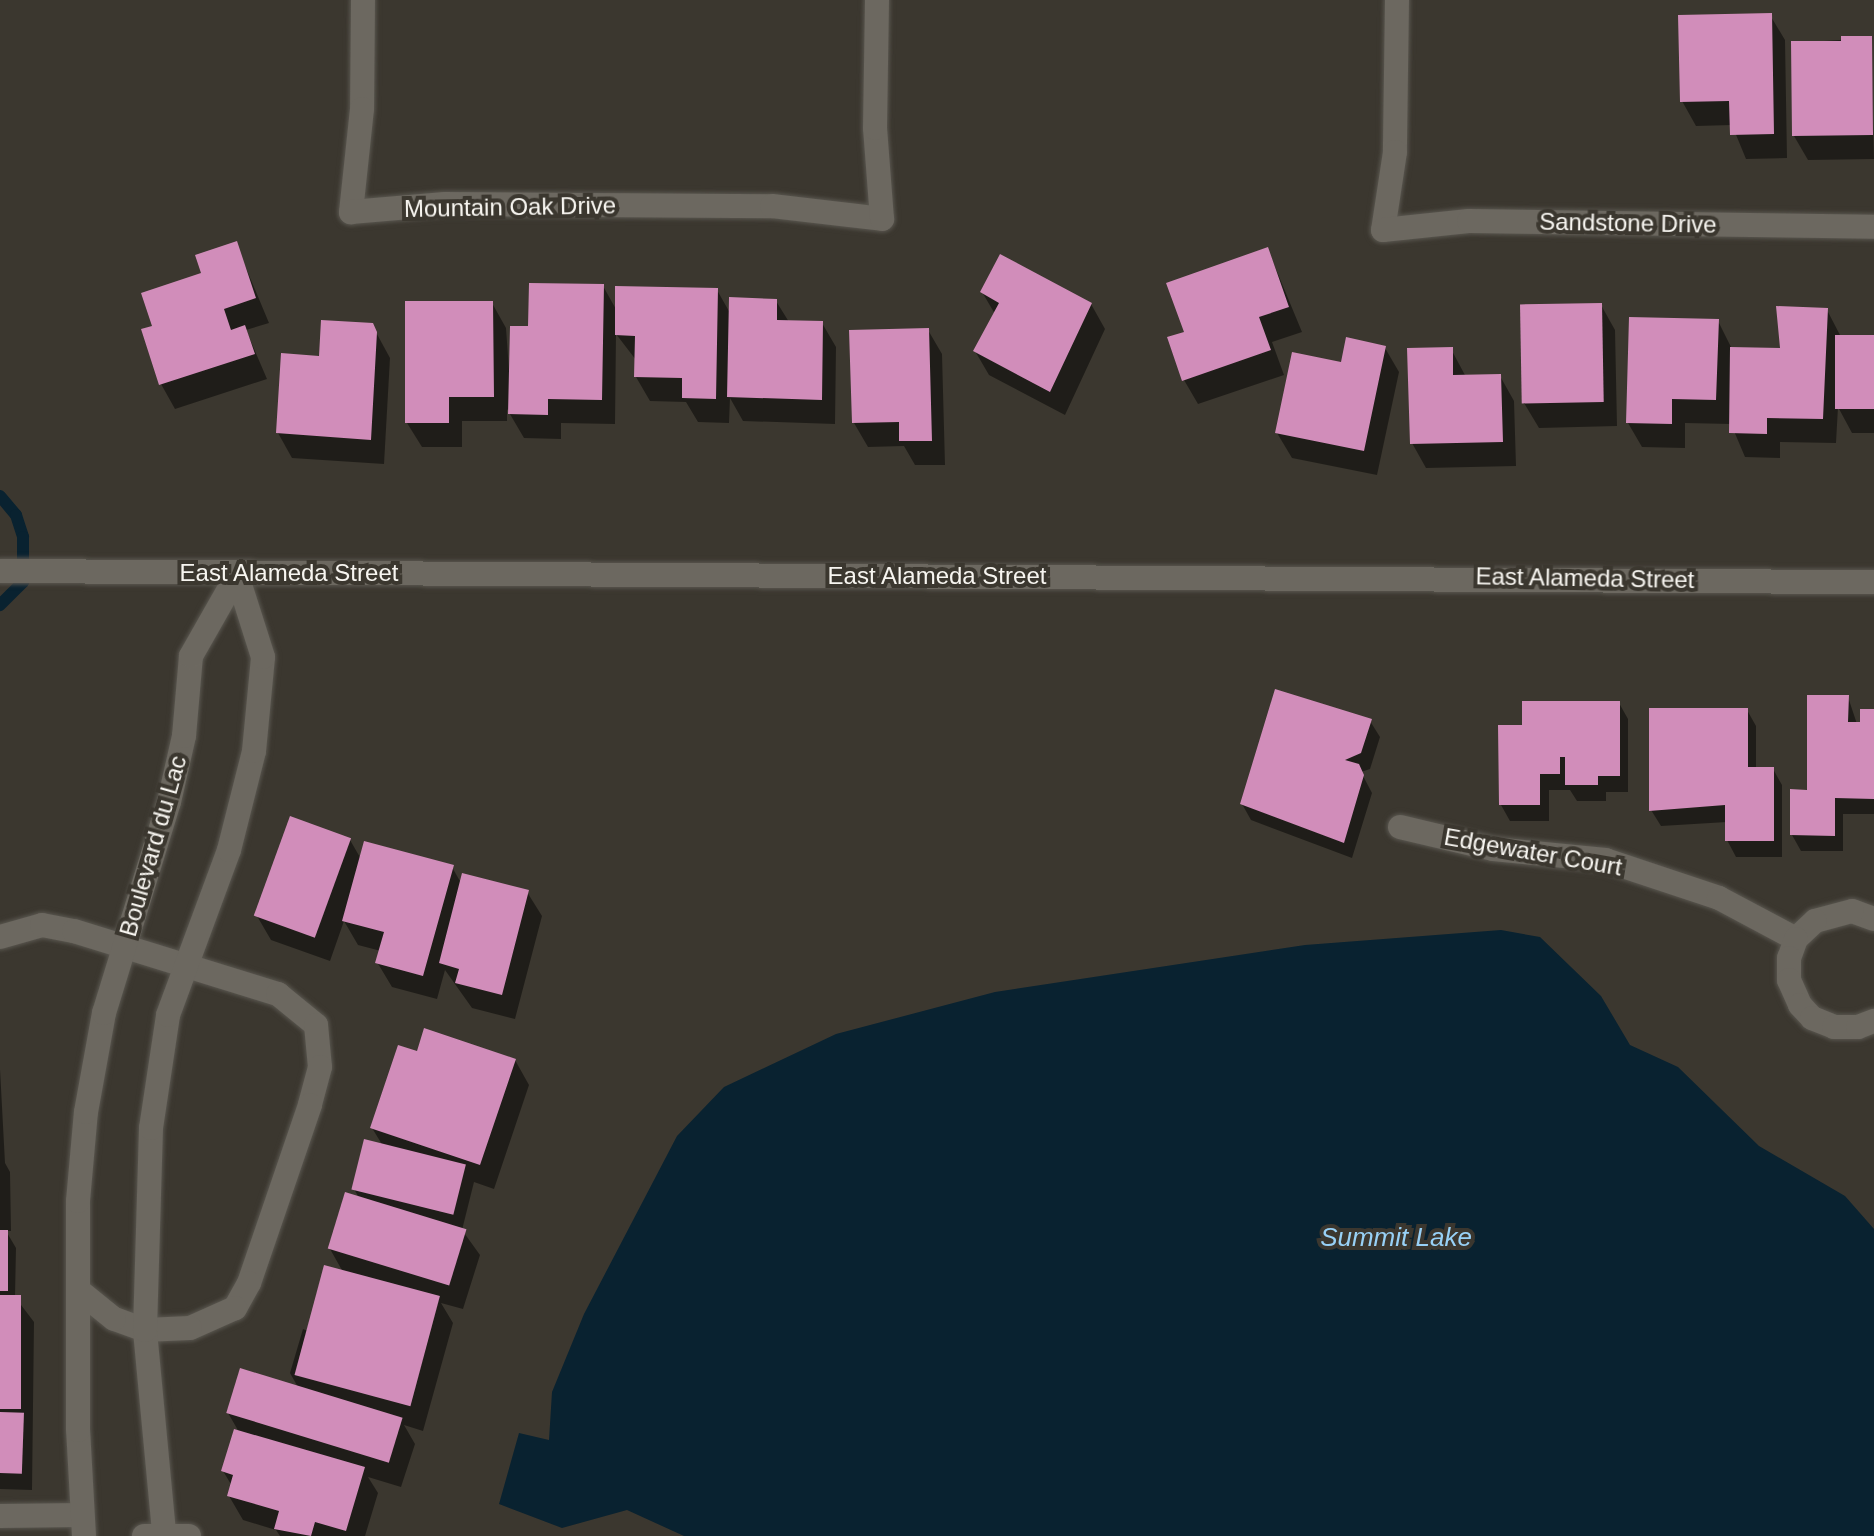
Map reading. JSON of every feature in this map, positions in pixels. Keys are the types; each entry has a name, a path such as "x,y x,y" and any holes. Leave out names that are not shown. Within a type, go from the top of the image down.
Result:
{"street":[{"name":"Mountain Oak Drive","path":"363,0 362,109 351,212 445,204 772,206 882,219 875,128 877,0"},
{"name":"Sandstone Drive","path":"1397,0 1395,152 1383,230 1469,221 1874,227"},
{"name":"East Alameda Street","path":"0,571 237,575 1874,582"},
{"name":"Boulevard du Lac","path":"83,1526 78,1290 86,1112 104,1013 169,802 184,736 191,656 237,575"},
{"path":"189,1536 154,1534 145,1330 151,1128 168,1015 229,850 254,751 263,657 237,575"},
{"name":"Edgewater Court","path":"1400,827 1493,849 1605,860 1719,898 1796,939"},
{"path":"1874,919 1852,911 1833,913 1815,921 1796,939 1789,980 1800,1005 1834,1027 1858,1027 1874,1021"},
{"path":"0,937 42,925 124,946 278,994 308,1014 316,1025 320,1067 249,1283 235,1308 190,1328 145,1330 114,1319 78,1290"},
{"path":"0,1516 83,1526"}],"water":[{"name":"Summit Lake","path":"1501,930 1540,937 1601,996 1630,1045 1678,1067 1759,1146 1845,1196 1874,1229 1874,1536 684,1536 627,1510 562,1528 499,1504 519,1433 549,1440 552,1392 584,1314 677,1136 724,1087 836,1034 995,992 1305,945"}],"building":[{"path":"1772,13 1774,134 1730,135 1729,101 1680,102 1678,15"},
{"path":"1841,36 1872,36 1873,135 1792,136 1791,41 1841,41"},
{"path":"237,241 256,298 224,309 231,330 245,325 255,354 159,385 141,329 152,326 141,293 201,273 195,255"},
{"path":"1268,247 1289,307 1259,317 1271,350 1182,381 1167,337 1184,332 1166,283"},
{"path":"1000,254 1092,303 1050,392 973,351 999,303 980,292"},
{"path":"529,283 604,284 602,400 548,399 548,415 508,414 510,326 528,326"},
{"path":"615,286 718,288 716,399 682,398 682,378 634,377 635,336 615,335"},
{"path":"729,297 777,299 777,320 823,321 822,400 727,397"},
{"path":"405,301 493,301 494,397 449,397 449,423 405,423"},
{"path":"1602,303 1604,402 1522,403 1520,304"},
{"path":"1776,306 1828,308 1823,419 1767,418 1767,434 1729,433 1730,347 1780,348"},
{"path":"1629,317 1719,319 1716,400 1672,399 1672,424 1626,423"},
{"path":"321,320 373,323 377,332 371,440 276,433 281,353 319,356"},
{"path":"929,328 932,441 899,441 899,422 852,423 849,330"},
{"path":"1835,335 1874,335 1874,409 1835,409"},
{"path":"1346,337 1386,346 1364,451 1275,433 1292,352 1341,362"},
{"path":"1453,347 1453,375 1501,374 1503,442 1410,444 1407,348"},
{"path":"1275,689 1372,719 1361,753 1345,760 1359,764 1364,775 1344,843 1240,804"},
{"path":"1807,695 1849,695 1848,722 1860,722 1860,709 1874,709 1874,799 1835,798 1835,836 1790,835 1790,789 1807,790"},
{"path":"1522,701 1620,701 1620,776 1598,776 1598,785 1565,785 1565,757 1560,757 1560,774 1540,774 1540,805 1499,805 1498,725 1522,725"},
{"path":"1649,708 1748,708 1748,767 1774,767 1774,841 1725,841 1725,805 1649,811"},
{"path":"290,816 351,838 315,938 254,916"},
{"path":"364,841 454,865 423,976 375,963 384,932 342,921"},
{"path":"462,873 529,890 502,995 455,983 459,969 439,963"},
{"path":"424,1028 516,1059 480,1165 370,1128 398,1045 417,1051"},
{"path":"364,1139 466,1164 453,1215 351,1189"},
{"path":"345,1192 466,1229 449,1286 328,1248"},
{"path":"0,1230 8,1230 8,1291 0,1291"},
{"path":"324,1265 440,1296 410,1406 294,1375"},
{"path":"0,1295 21,1295 21,1409 0,1409"},
{"path":"240,1368 403,1418 389,1463 226,1413"},
{"path":"0,1412 24,1413 22,1474 0,1473"},
{"path":"234,1429 365,1467 346,1531 315,1522 311,1536 274,1529 279,1511 227,1496 233,1475 221,1471"}],"waterway":[{"path":"0,496 16,515 23,537 23,582 0,605"}]}
